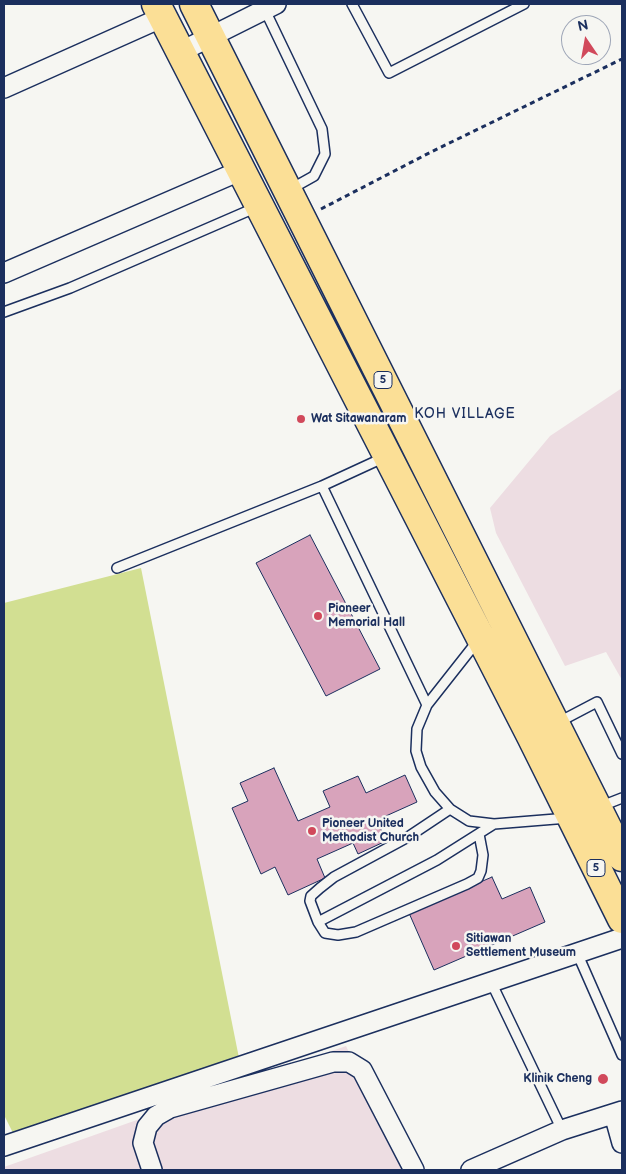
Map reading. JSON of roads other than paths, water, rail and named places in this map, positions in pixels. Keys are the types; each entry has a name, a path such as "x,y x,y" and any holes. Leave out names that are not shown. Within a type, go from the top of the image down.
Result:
{"highway":[{"name":"5","path":"194,4 302,219 543,730 571,818 622,919"},
{"name":"5","path":"160,10 480,637 597,808 622,858"}],"street":[{"path":"180,52 267,6"},
{"path":"4,88 160,10"},
{"path":"4,273 242,170"},
{"path":"4,1146 492,984 622,938"},
{"path":"152,1170 143,1142 147,1127 156,1116 170,1108 333,1062 349,1062 362,1070 370,1081 414,1170"},
{"path":"471,1170 562,1130 618,1113 622,1144"}],"lane":[{"path":"352,4 389,73 524,4"},
{"path":"267,6 322,129 325,154 314,176 288,190"},
{"path":"4,312 70,288 260,206"},
{"path":"117,568 322,486 388,456"},
{"path":"322,486 427,705"},
{"path":"480,637 427,705 417,729 416,750 421,767 435,792 450,809 469,820 494,824 571,818"},
{"path":"543,730 597,702 622,754"},
{"path":"597,808 622,798"},
{"path":"450,809 408,836 334,877 311,896 310,901 318,922 326,933 338,935 356,932 478,878 481,871 482,856 479,834"},
{"path":"318,922 437,860 494,824"},
{"path":"578,954 622,1056"},
{"path":"492,984 562,1130"}],"place":[{"name":"Wat Sitawanaram","path":"301,419"},
{"name":"Pioneer Memorial Hall","path":"318,616"},
{"name":"Pioneer United Methodist Church","path":"312,831"},
{"name":"Sitiawan Settlement Museum","path":"456,946"},
{"name":"Klinik Cheng","path":"603,1079"}],"district":[{"name":"KOH VILLAGE","path":"465,414"}]}
